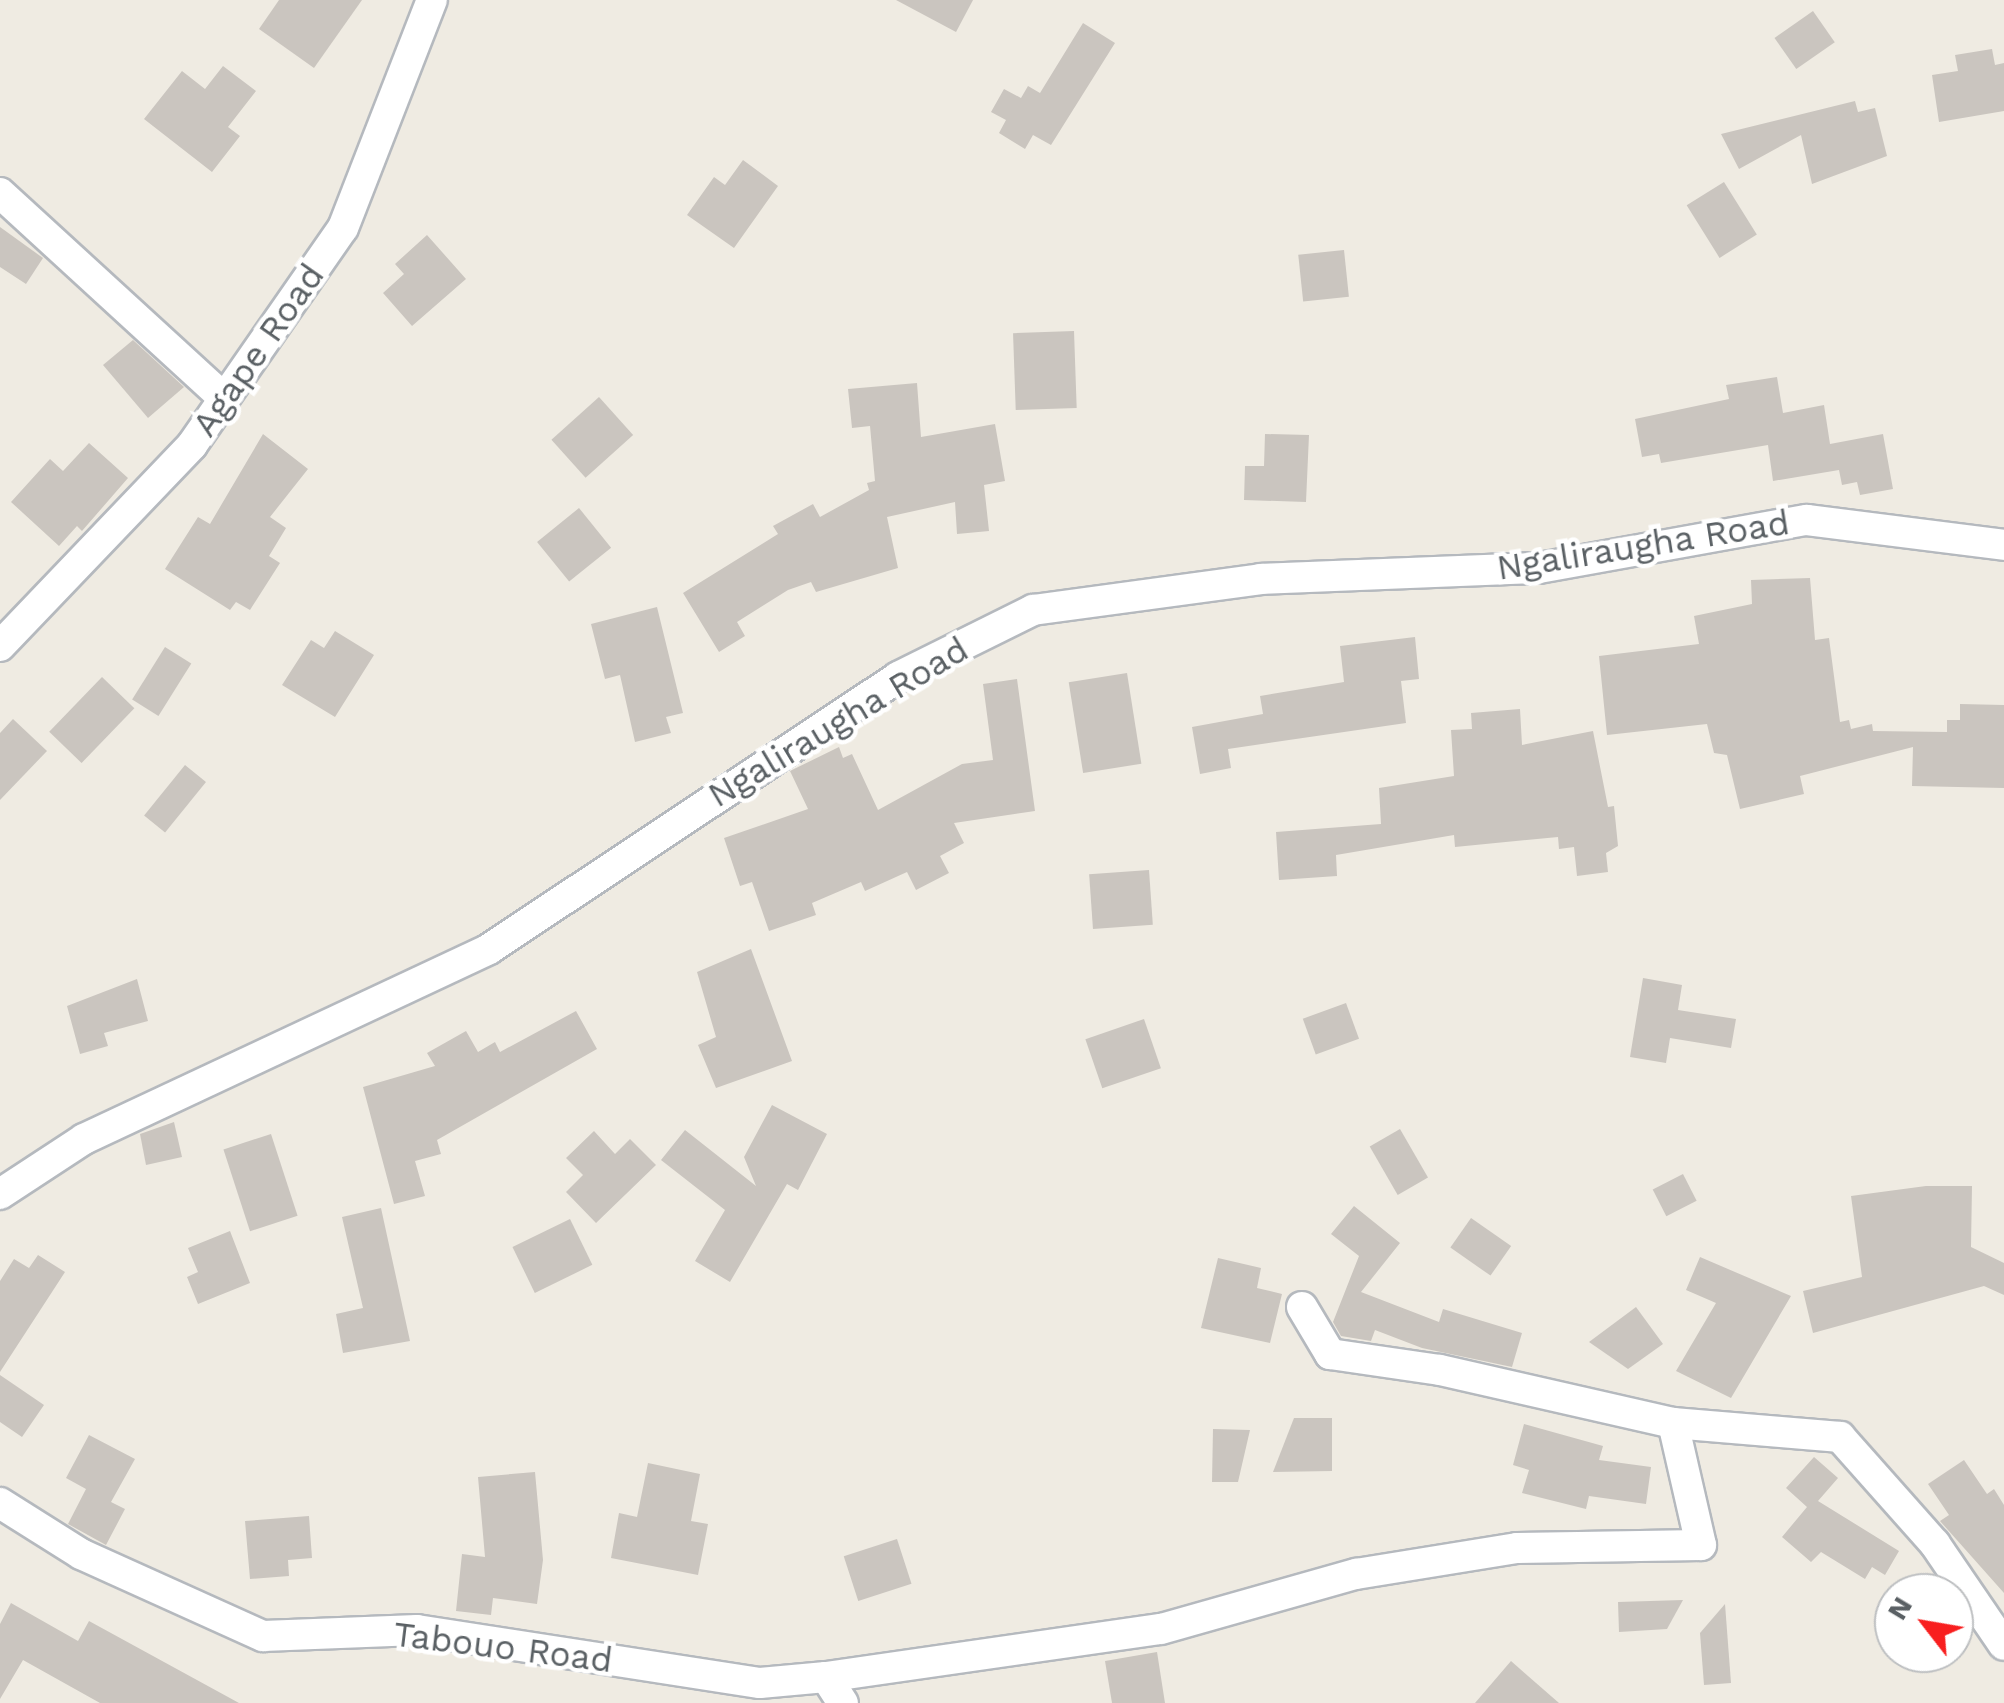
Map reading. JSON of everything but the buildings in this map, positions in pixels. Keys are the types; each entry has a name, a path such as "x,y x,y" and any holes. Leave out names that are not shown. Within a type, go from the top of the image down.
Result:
{"street":[{"name":"Agape Road","path":"0,646 192,445 343,228 432,0"},
{"path":"0,194 224,398"},
{"name":"Ngaliraugha Road","path":"0,1194 84,1138 489,949 898,677 1033,610 1262,579 1539,568 1807,520 2004,545"},
{"path":"1302,1306 1330,1354 1440,1370 1673,1424 1840,1438 1935,1544 2004,1645"},
{"name":"Tabouo Road","path":"0,1503 81,1554 263,1636 417,1630 760,1683 1161,1629 1356,1574 1517,1548 1702,1545 1673,1424"},
{"path":"826,1676 843,1703"}]}
